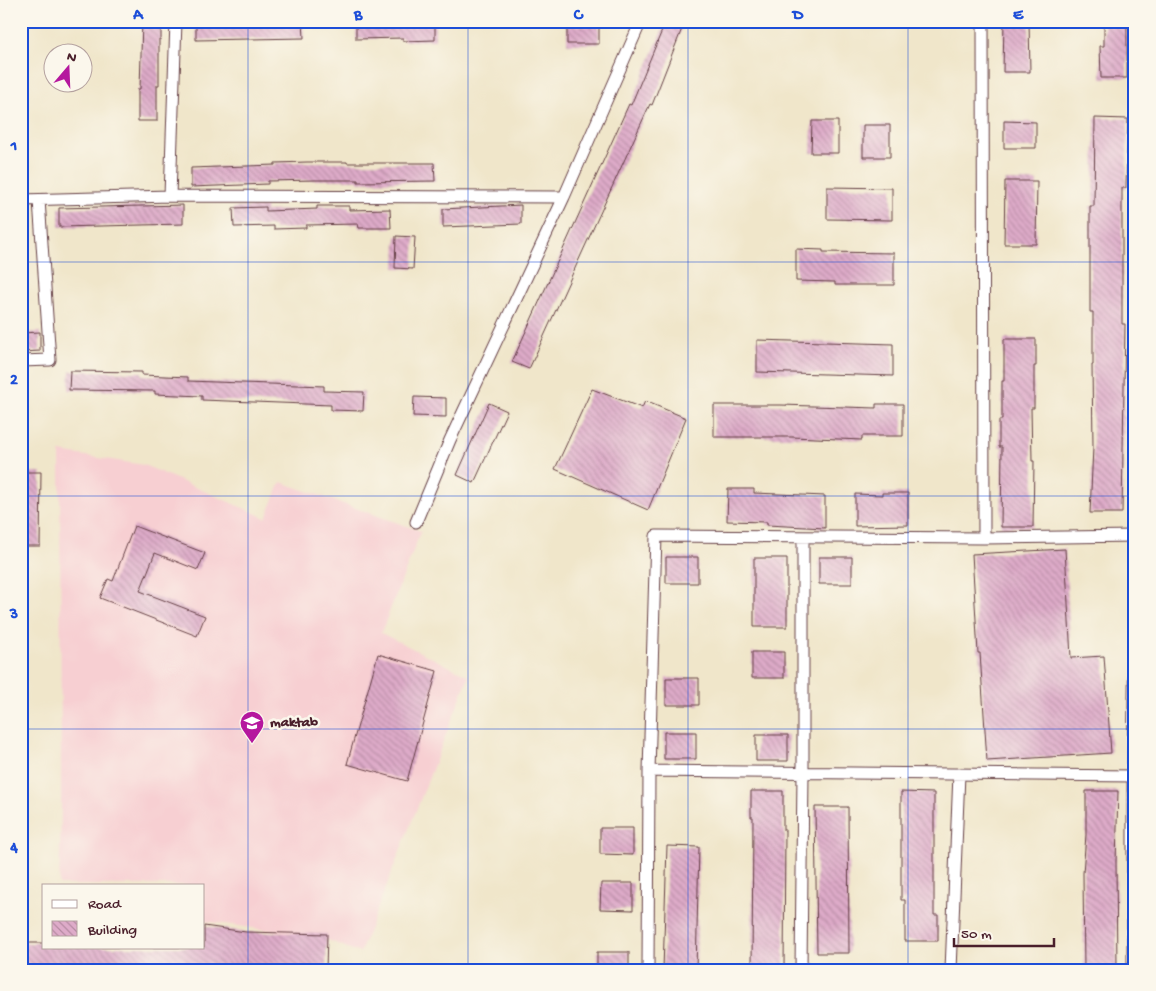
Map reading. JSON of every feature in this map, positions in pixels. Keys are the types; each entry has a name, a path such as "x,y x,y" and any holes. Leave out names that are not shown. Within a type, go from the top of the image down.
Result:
{"street":[{"path":"170,196 176,21"},
{"path":"416,522 450,440 564,197 641,21"},
{"path":"983,21 984,538"},
{"path":"21,200 170,196 564,197"},
{"path":"21,361 50,360 39,200"},
{"path":"648,970 649,771 656,536 984,538 1135,536"},
{"path":"801,970 803,537"},
{"path":"1133,970 1135,623"},
{"path":"649,771 1134,776"},
{"path":"951,970 959,774"}],"shaded area":[{"name":"maktab","path":"60,452 144,465 266,518 281,482 421,531 381,633 469,676 360,953 323,938 205,921 205,884 59,884 61,812"}],"building":[{"path":"142,21 161,21 157,121 138,121"},
{"path":"196,21 303,21 304,38 196,40"},
{"path":"356,21 435,21 435,40 403,41 403,38 356,39"},
{"path":"666,21 685,21 652,105 650,104 529,369 512,362 629,104 631,105"},
{"path":"1004,21 1029,21 1030,72 1003,72"},
{"path":"1104,21 1127,21 1127,78 1101,78 1100,46 1104,46"},
{"path":"567,25 599,26 599,44 567,44"},
{"path":"1095,118 1128,119 1126,188 1122,188 1122,324 1125,324 1122,513 1090,513 1093,447 1093,312 1090,312 1090,206 1094,206"},
{"path":"812,121 838,121 838,153 811,153"},
{"path":"1004,121 1036,122 1036,148 1004,148"},
{"path":"863,125 890,125 890,157 863,157"},
{"path":"307,162 434,163 435,181 268,181 268,184 191,187 191,168"},
{"path":"1005,181 1037,181 1036,244 1004,244"},
{"path":"827,187 892,188 892,220 827,219"},
{"path":"183,205 183,224 59,227 59,208"},
{"path":"521,205 521,224 443,227 443,209"},
{"path":"317,206 349,206 349,210 390,209 391,228 359,228 358,224 306,225 306,228 274,229 274,226 234,227 233,208 266,207 266,211 317,209"},
{"path":"396,236 415,237 413,269 395,268"},
{"path":"796,249 823,250 823,252 894,253 894,285 835,285 835,282 796,281"},
{"path":"40,332 40,351 21,352 21,333"},
{"path":"1004,339 1036,339 1034,408 1031,408 1032,461 1034,461 1033,527 1001,527 1002,447 999,447 999,420 1002,420"},
{"path":"757,340 893,344 893,376 757,372"},
{"path":"70,371 142,372 142,375 188,377 188,381 324,386 324,391 364,392 363,411 331,410 331,405 202,400 202,396 155,394 155,391 69,390"},
{"path":"592,389 642,408 645,401 686,418 648,510 555,469"},
{"path":"414,397 446,398 446,417 413,416"},
{"path":"489,403 507,411 474,483 457,475"},
{"path":"876,404 903,404 903,436 862,436 862,440 792,437 714,437 714,405 876,408"},
{"path":"22,472 41,472 40,546 22,546"},
{"path":"728,489 754,489 754,493 825,496 825,528 767,525 767,522 727,521"},
{"path":"882,493 908,493 908,525 855,526 855,494 882,495"},
{"path":"134,526 205,553 198,570 155,553 140,591 205,616 197,636 100,598 108,579 113,581"},
{"path":"1065,549 1071,658 1104,656 1111,753 987,761 972,554"},
{"path":"666,557 698,557 698,583 666,583"},
{"path":"819,557 852,557 852,584 819,584"},
{"path":"754,558 787,558 787,627 754,627"},
{"path":"752,652 784,652 784,678 752,678"},
{"path":"378,654 437,671 407,781 347,764"},
{"path":"666,678 699,678 699,705 666,705"},
{"path":"664,732 696,732 696,759 664,759"},
{"path":"756,735 788,735 788,761 756,761"},
{"path":"751,791 783,791 783,830 785,830 784,970 752,970 753,817 751,817"},
{"path":"1086,791 1118,791 1116,862 1117,970 1084,970 1083,873 1086,835"},
{"path":"901,792 934,793 934,915 938,915 938,941 905,941 905,900 901,900"},
{"path":"815,807 848,807 849,953 817,953"},
{"path":"600,828 633,828 633,855 600,854"},
{"path":"667,846 699,847 696,970 663,970"},
{"path":"601,883 633,883 633,910 600,909"},
{"path":"205,926 246,932 327,934 326,970 21,970 21,943 42,943 42,948 205,948"},
{"path":"597,952 629,952 629,970 597,970"}],"place":[{"name":"maktab","path":"252,744"}]}
